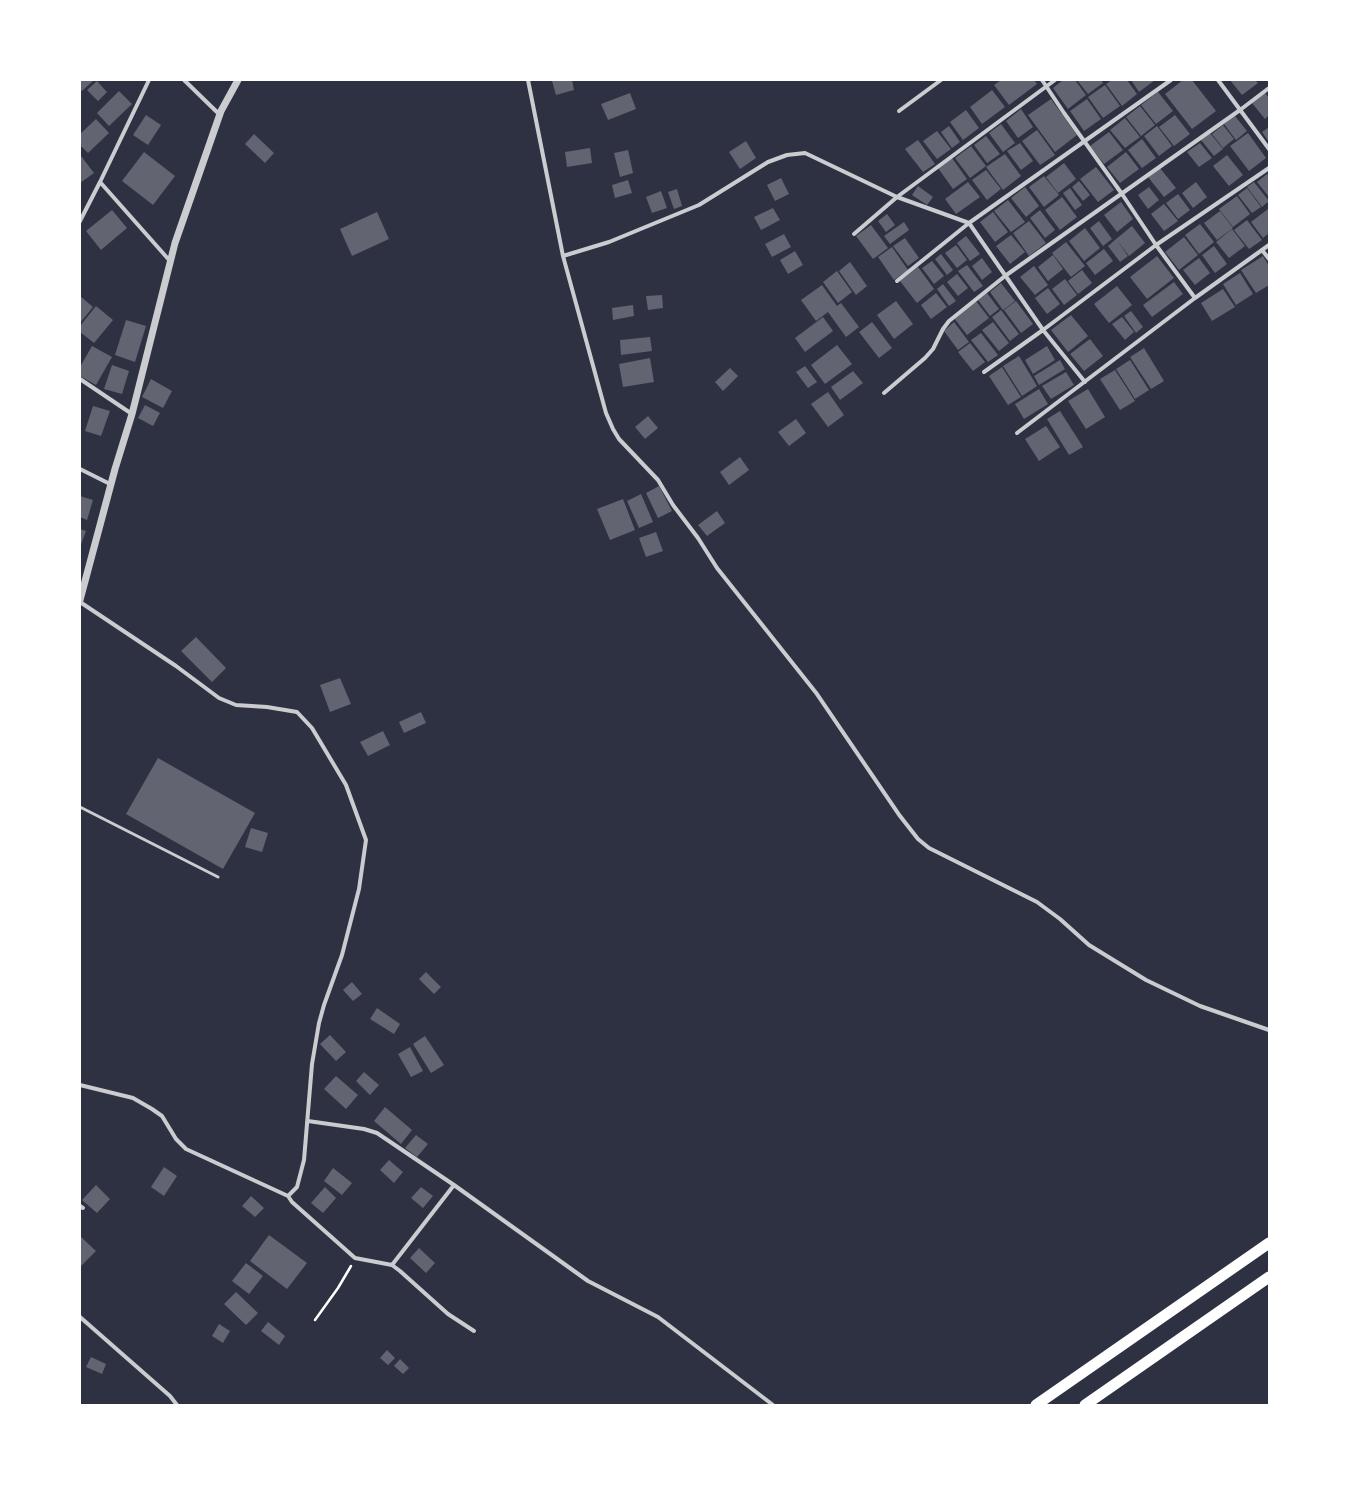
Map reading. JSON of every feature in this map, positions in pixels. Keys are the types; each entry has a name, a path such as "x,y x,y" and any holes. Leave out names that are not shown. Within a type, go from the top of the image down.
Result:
{"highway":[{"path":"1036,1405 1269,1243"},
{"path":"1085,1405 1269,1277"}],"street":[{"path":"80,221 149,80"},
{"path":"184,80 220,115"},
{"path":"238,80 232,88 220,115 175,243 132,414 110,484 80,601 176,666 219,698 236,705 297,712 312,728 346,785 366,840 359,889 342,955 319,1023 312,1064 308,1121 301,1174 297,1187 288,1196"},
{"path":"528,80 563,256 606,414 619,440 658,480 673,505 698,538 717,568 817,694 900,816 918,839 929,848 1037,902 1060,919 1090,945 1146,980 1200,1006 1269,1030"},
{"path":"899,111 941,80"},
{"path":"1042,80 1156,245 1195,298"},
{"path":"854,234 897,197 1055,80"},
{"path":"897,281 969,223 1171,80"},
{"path":"1218,80 1269,149"},
{"path":"884,393 925,358 933,349 943,329 949,321 1005,276 1269,88"},
{"path":"563,256 609,242 688,210 699,205 768,162 792,154 805,153 897,197 969,223 1043,330 1085,382"},
{"path":"984,372 1043,330 1156,245 1269,168"},
{"path":"100,182 171,262"},
{"path":"1017,433 1195,298 1269,245"},
{"path":"1262,250 1269,259"},
{"path":"80,379 132,414"},
{"path":"80,469 110,484"},
{"path":"80,1085 133,1098 152,1109 162,1116 176,1139 186,1149 288,1196 292,1202 355,1258 392,1265 400,1270 448,1314 474,1331"},
{"path":"308,1121 364,1129 377,1133 454,1185 588,1281 658,1317 773,1405"},
{"path":"392,1265 454,1185"},
{"path":"80,1317 170,1396 177,1405"}],"lane":[{"path":"80,807 218,877"}],"path":[{"path":"315,1320 338,1288 355,1258"}],"building":[{"path":"80,80 94,80 82,91 80,89"},
{"path":"572,80 574,90 556,95 552,81"},
{"path":"1001,80 1034,80 1037,84 1009,105 994,85"},
{"path":"1063,80 1075,80 1086,95 1068,109 1053,88"},
{"path":"1077,80 1101,80 1103,83 1088,94"},
{"path":"1112,80 1127,80 1137,94 1122,106 1106,84"},
{"path":"1131,80 1155,80 1139,92"},
{"path":"1183,80 1192,80 1216,111 1192,129 1165,94"},
{"path":"1230,80 1255,80 1258,83 1242,95"},
{"path":"97,81 107,92 98,101 87,90"},
{"path":"1105,85 1120,106 1103,118 1088,97"},
{"path":"992,90 1005,107 982,124 970,107"},
{"path":"119,91 132,104 109,126 97,113"},
{"path":"1158,92 1173,111 1156,124 1141,105"},
{"path":"630,93 636,109 608,120 601,104"},
{"path":"1265,93 1269,98 1269,115 1265,119 1252,103"},
{"path":"1051,99 1077,135 1055,152 1028,115"},
{"path":"1087,99 1101,119 1084,131 1070,111"},
{"path":"1140,106 1155,125 1141,136 1126,117"},
{"path":"1021,109 1033,127 1018,138 1006,121"},
{"path":"966,110 979,128 963,140 950,122"},
{"path":"146,115 161,125 148,145 133,135"},
{"path":"1175,115 1190,134 1174,146 1159,127"},
{"path":"1235,116 1247,131 1236,140 1224,124"},
{"path":"1125,118 1140,137 1125,148 1110,130"},
{"path":"96,119 109,133 88,153 80,145 80,134"},
{"path":"1001,124 1015,143 1003,152 989,133"},
{"path":"1223,125 1234,139 1223,148 1212,134"},
{"path":"949,126 960,142 952,148 941,132"},
{"path":"1157,126 1172,146 1159,156 1144,136"},
{"path":"1269,127 1269,142 1262,132"},
{"path":"1037,130 1055,155 1040,165 1022,141"},
{"path":"937,131 951,149 937,159 923,141"},
{"path":"1109,132 1123,150 1104,164 1090,146"},
{"path":"1210,133 1223,149 1214,156 1201,140"},
{"path":"1248,133 1266,158 1249,171 1230,146"},
{"path":"254,134 274,153 265,163 245,144"},
{"path":"986,136 1000,154 987,163 974,145"},
{"path":"1142,139 1156,158 1142,168 1128,150"},
{"path":"918,140 935,164 923,172 905,149"},
{"path":"746,141 756,158 740,169 729,152"},
{"path":"1020,143 1033,161 1021,170 1007,151"},
{"path":"1200,143 1212,158 1199,167 1187,152"},
{"path":"971,146 986,166 970,178 955,158"},
{"path":"590,148 592,163 567,167 565,152"},
{"path":"628,150 633,173 620,177 614,153"},
{"path":"144,152 175,176 153,205 122,181"},
{"path":"1126,152 1139,169 1120,183 1107,167"},
{"path":"1005,154 1021,176 1003,190 986,167"},
{"path":"1227,155 1243,175 1229,186 1213,166"},
{"path":"81,156 94,173 80,183 80,157"},
{"path":"952,158 967,179 953,189 938,168"},
{"path":"1064,163 1076,179 1058,193 1046,177"},
{"path":"1096,167 1114,190 1098,202 1080,179"},
{"path":"1160,168 1176,188 1164,197 1148,177"},
{"path":"986,170 1001,189 987,200 972,180"},
{"path":"1267,174 1269,176 1269,197 1257,182"},
{"path":"1044,176 1059,195 1044,207 1029,187"},
{"path":"781,178 789,194 775,201 767,185"},
{"path":"628,180 632,193 615,198 612,185"},
{"path":"1079,181 1090,195 1083,201 1072,187"},
{"path":"968,182 980,197 956,214 945,199"},
{"path":"1196,182 1207,197 1193,208 1182,193"},
{"path":"1254,182 1269,201 1262,207 1247,187"},
{"path":"918,186 933,197 927,205 912,195"},
{"path":"1025,187 1039,206 1026,217 1011,198"},
{"path":"1149,187 1159,200 1148,209 1138,195"},
{"path":"1070,188 1082,205 1075,210 1063,193"},
{"path":"1247,188 1261,207 1252,213 1238,195"},
{"path":"677,189 682,206 674,209 668,192"},
{"path":"661,191 667,208 652,213 646,197"},
{"path":"1178,194 1190,210 1178,219 1166,203"},
{"path":"1237,196 1250,214 1233,227 1219,209"},
{"path":"1062,197 1077,217 1060,230 1045,210"},
{"path":"1008,200 1025,222 1011,232 994,211"},
{"path":"1121,202 1133,219 1117,232 1104,215"},
{"path":"1164,204 1178,221 1164,231 1151,214"},
{"path":"773,208 780,220 761,230 754,217"},
{"path":"1268,209 1269,233 1263,238 1251,222"},
{"path":"112,210 127,228 101,250 86,231"},
{"path":"1040,210 1055,230 1045,238 1030,218"},
{"path":"1220,211 1233,228 1217,240 1204,223"},
{"path":"377,212 389,239 352,256 340,229"},
{"path":"993,212 1008,232 995,242 980,222"},
{"path":"887,214 895,225 886,232 878,221"},
{"path":"1247,220 1262,240 1249,249 1234,230"},
{"path":"1029,221 1046,243 1029,256 1013,233"},
{"path":"1099,221 1112,239 1103,246 1090,228"},
{"path":"904,222 909,230 890,244 884,236"},
{"path":"1200,224 1214,242 1199,254 1185,235"},
{"path":"871,225 888,248 873,259 856,236"},
{"path":"1132,226 1145,243 1129,256 1116,239"},
{"path":"1085,228 1100,248 1084,261 1069,241"},
{"path":"1232,229 1245,246 1229,258 1216,242"},
{"path":"784,234 791,247 772,257 765,244"},
{"path":"1011,235 1025,252 1010,264 996,246"},
{"path":"966,236 980,254 970,261 957,243"},
{"path":"1184,237 1198,255 1179,270 1165,252"},
{"path":"905,238 919,258 908,266 893,246"},
{"path":"1116,239 1128,256 1120,262 1108,246"},
{"path":"1066,242 1085,266 1071,277 1052,253"},
{"path":"956,245 967,260 957,268 945,253"},
{"path":"1214,246 1227,264 1215,273 1202,255"},
{"path":"892,247 908,270 894,280 878,257"},
{"path":"1104,249 1113,261 1095,275 1086,263"},
{"path":"795,251 803,265 788,274 780,260"},
{"path":"941,254 953,270 947,275 935,259"},
{"path":"1053,255 1063,269 1048,281 1038,267"},
{"path":"1157,256 1174,278 1147,299 1130,277"},
{"path":"1263,256 1269,266 1269,285 1256,293 1241,270"},
{"path":"982,258 992,272 982,280 972,266"},
{"path":"1199,258 1210,273 1195,285 1183,270"},
{"path":"932,261 944,276 934,284 922,268"},
{"path":"850,262 867,286 856,295 839,271"},
{"path":"967,265 983,286 974,292 958,271"},
{"path":"1034,266 1048,285 1035,295 1020,277"},
{"path":"918,267 934,289 917,303 900,281"},
{"path":"1082,270 1092,283 1078,294 1068,281"},
{"path":"837,271 852,292 838,303 823,282"},
{"path":"1240,273 1253,294 1236,305 1223,284"},
{"path":"957,274 968,288 958,296 947,282"},
{"path":"1065,279 1077,295 1064,305 1052,289"},
{"path":"1174,282 1183,294 1152,317 1143,305"},
{"path":"1001,283 1015,301 1003,310 990,292"},
{"path":"943,284 956,301 949,306 937,289"},
{"path":"822,285 837,306 841,303 859,327 846,337 828,312 816,321 801,300"},
{"path":"1117,286 1132,305 1109,323 1094,304"},
{"path":"1048,288 1060,304 1047,314 1035,298"},
{"path":"1223,289 1235,307 1212,321 1201,303"},
{"path":"936,293 947,307 931,319 921,305"},
{"path":"987,293 999,309 990,316 978,300"},
{"path":"662,295 663,308 648,310 646,296"},
{"path":"80,296 93,307 80,323"},
{"path":"896,301 913,324 894,339 877,315"},
{"path":"976,301 989,318 967,335 954,318"},
{"path":"1016,301 1033,324 1021,333 1004,310"},
{"path":"633,305 634,316 613,320 612,308"},
{"path":"96,306 113,320 94,343 80,332 80,326"},
{"path":"1001,310 1019,334 1010,341 992,317"},
{"path":"1131,311 1143,327 1136,333 1124,316"},
{"path":"1071,315 1088,336 1068,352 1051,330"},
{"path":"823,317 833,331 805,352 795,338"},
{"path":"1122,317 1134,332 1125,340 1112,324"},
{"path":"126,320 146,326 135,362 115,355"},
{"path":"872,322 892,348 879,358 859,332"},
{"path":"954,322 969,342 958,350 944,331"},
{"path":"993,322 1009,343 999,351 982,330"},
{"path":"981,333 998,355 988,362 971,340"},
{"path":"650,337 652,351 621,355 620,340"},
{"path":"1090,339 1103,356 1084,371 1070,354"},
{"path":"970,343 985,362 973,371 958,352"},
{"path":"837,345 852,364 825,384 811,365"},
{"path":"92,346 112,357 96,385 80,376 80,367"},
{"path":"1047,346 1055,360 1033,374 1025,360"},
{"path":"1144,348 1164,381 1151,389 1130,357"},
{"path":"1019,356 1037,386 1022,396 1003,366"},
{"path":"650,358 654,382 623,387 619,364"},
{"path":"1060,360 1065,369 1039,385 1034,376"},
{"path":"1130,360 1149,390 1135,399 1116,369"},
{"path":"112,365 129,371 122,394 104,389"},
{"path":"805,366 817,382 808,388 796,372"},
{"path":"1002,367 1021,397 1008,405 989,376"},
{"path":"730,368 738,376 723,391 715,382"},
{"path":"1115,370 1135,401 1120,410 1100,379"},
{"path":"853,371 863,383 840,400 831,387"},
{"path":"1066,372 1074,385 1051,399 1042,386"},
{"path":"151,379 172,391 163,408 142,397"},
{"path":"1039,389 1048,404 1024,419 1015,404"},
{"path":"1088,389 1105,417 1086,429 1068,401"},
{"path":"828,392 844,415 828,427 811,404"},
{"path":"145,405 160,413 153,426 138,418"},
{"path":"93,406 110,411 101,436 85,431"},
{"path":"1060,411 1083,447 1069,455 1047,419"},
{"path":"648,416 658,428 645,439 635,427"},
{"path":"796,419 806,433 789,446 778,432"},
{"path":"1046,426 1060,447 1039,461 1025,439"},
{"path":"740,457 749,470 729,485 720,472"},
{"path":"659,486 672,511 658,518 646,493"},
{"path":"641,494 653,522 639,528 627,501"},
{"path":"80,496 93,500 87,520 80,517"},
{"path":"623,499 635,530 610,540 597,509"},
{"path":"717,511 725,523 707,536 698,525"},
{"path":"80,529 86,531 80,547"},
{"path":"656,532 663,551 646,557 639,538"},
{"path":"196,637 226,668 212,682 181,651"},
{"path":"340,678 351,704 330,712 320,685"},
{"path":"421,712 426,723 404,733 399,722"},
{"path":"383,731 390,745 368,756 360,742"},
{"path":"158,758 255,813 223,869 126,814"},
{"path":"251,828 268,833 262,852 245,847"},
{"path":"426,972 441,987 434,994 419,979"},
{"path":"352,982 362,994 353,1001 343,990"},
{"path":"377,1008 400,1024 394,1034 370,1019"},
{"path":"330,1035 346,1052 336,1061 320,1044"},
{"path":"425,1036 444,1065 431,1073 413,1044"},
{"path":"410,1047 423,1071 411,1077 398,1054"},
{"path":"364,1072 379,1085 370,1095 356,1081"},
{"path":"336,1076 358,1095 346,1109 324,1089"},
{"path":"385,1107 412,1130 401,1144 374,1121"},
{"path":"416,1135 428,1144 417,1157 405,1148"},
{"path":"389,1160 403,1172 394,1183 380,1170"},
{"path":"164,1167 177,1176 164,1196 151,1187"},
{"path":"333,1168 352,1183 342,1195 324,1181"},
{"path":"96,1185 110,1199 97,1213 82,1200"},
{"path":"325,1187 336,1198 323,1213 311,1203"},
{"path":"421,1187 433,1196 423,1208 411,1198"},
{"path":"251,1196 264,1208 255,1217 242,1206"},
{"path":"269,1235 307,1263 287,1289 250,1261"},
{"path":"80,1236 96,1251 80,1267"},
{"path":"419,1248 435,1263 426,1273 410,1258"},
{"path":"246,1263 263,1276 249,1294 232,1281"},
{"path":"236,1292 258,1313 246,1325 224,1304"},
{"path":"268,1322 285,1336 279,1345 261,1331"},
{"path":"219,1324 230,1331 223,1343 212,1336"},
{"path":"387,1350 395,1358 388,1365 380,1358"},
{"path":"91,1357 106,1364 102,1374 86,1367"},
{"path":"400,1359 409,1368 403,1374 394,1366"}]}
